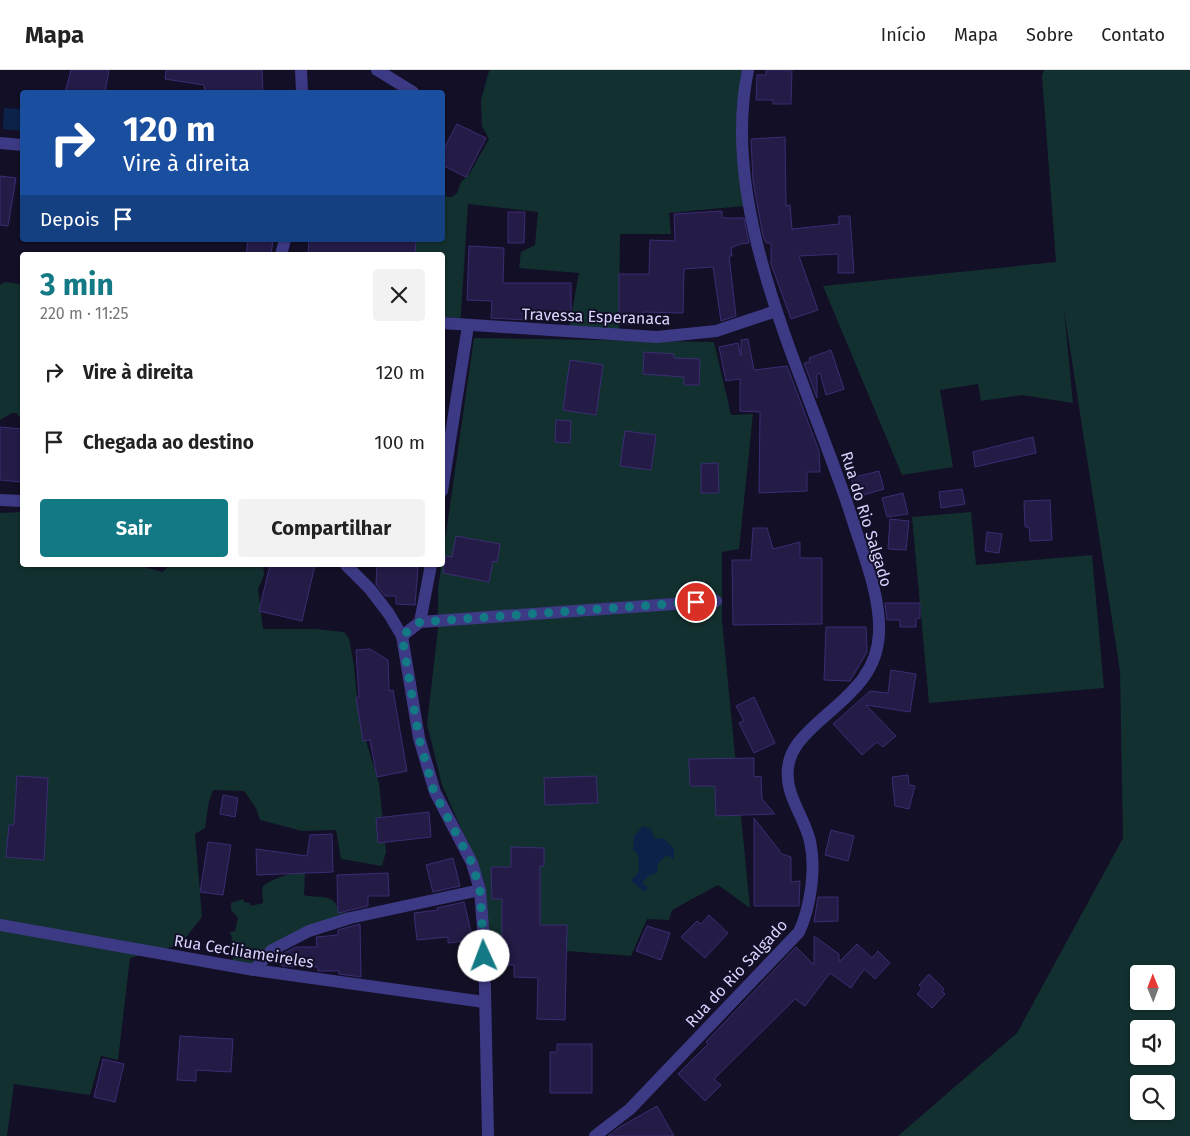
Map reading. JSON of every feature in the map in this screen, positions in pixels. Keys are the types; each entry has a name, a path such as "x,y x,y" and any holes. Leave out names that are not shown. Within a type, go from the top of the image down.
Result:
{"street":[{"path":"301,70 302,90"},
{"path":"377,70 410,90"},
{"name":"Rua do Rio Salgado","path":"595,1136 630,1108 799,932 808,902 812,852 810,839 793,802 787,781 789,760 797,743 864,680 875,656 879,632 874,594 863,553 837,473 776,311 754,228 744,167 743,91 748,70"},
{"path":"0,143 20,145"},
{"name":"Travessa Esperanaca","path":"445,323 657,337 716,330 776,311"},
{"path":"445,472 468,326"},
{"path":"0,500 20,501"},
{"path":"348,567 370,589 389,614 402,636 419,738 434,792 472,863 480,890 488,1136"},
{"path":"420,622 431,567"},
{"path":"402,636 420,622 716,601"},
{"path":"254,970 272,950 309,930 350,918 480,890"},
{"name":"Rua Ceciliameireles","path":"0,925 254,970 484,1002"}],"green space":[{"path":"742,70 738,121 744,206 669,213 671,234 620,234 619,329 569,327 579,273 519,268 521,252 535,245 538,212 468,204 461,314 460,318 445,317 445,252 414,252 415,242 445,242 445,196 452,197 457,193 461,182 470,173 489,139 482,126 481,100 489,71"},
{"path":"1044,70 1190,70 1190,1136 898,1136 1017,1033 1123,838 1120,671 1064,310 1073,403 1022,395 981,401 978,384 940,390 953,467 902,475 823,286 1056,262 1042,76"},
{"path":"5,282 20,284 20,418 16,413 12,413 0,420 0,285"},
{"path":"474,338 714,342 731,415 753,414 739,549 722,552 722,621 750,908 718,885 672,910 669,920 647,919 631,956 489,945 485,883 442,785 427,724 438,629 438,589 441,567 445,567 445,540"},
{"path":"20,512 20,567 146,567 163,572 167,567 263,567 264,575 258,589 263,629 316,629 344,632 349,638 354,666 359,718 379,783 386,852 382,866 341,859 336,830 302,831 260,820 256,808 244,791 213,790 209,801 205,828 195,834 202,917 180,945 130,958 118,1060 101,1056 90,1095 14,1084 7,1136 0,1136 0,513"},
{"path":"971,512 976,565 1092,555 1104,688 929,703 912,517"},
{"path":"305,871 304,895 334,901 338,912 346,912 345,919 300,936 254,970 232,961 237,947 230,944 232,939 230,932 235,931 238,918 231,910 231,903 243,899 244,902 250,903 251,906 263,903 262,888 265,885 282,876"}],"water":[{"path":"4,108 20,109 20,131 3,129"},
{"path":"643,826 651,829 655,839 664,838 674,849 674,859 666,855 658,864 657,873 650,875 642,882 648,888 645,892 631,881 639,871 638,855 633,850 634,836"}],"building":[{"path":"71,70 109,70 105,90 66,90"},
{"path":"166,70 262,70 263,90 205,90 204,85 165,79"},
{"path":"766,70 792,70 791,104 773,104 773,100 756,100 757,75 766,75"},
{"path":"457,124 486,138 466,177 445,166 445,146"},
{"path":"785,137 786,206 790,205 792,229 839,224 839,216 850,216 854,273 838,273 838,254 799,256 818,310 791,319 771,264 771,243 766,243 763,236 753,181 751,139"},
{"path":"0,176 16,178 8,226 0,225"},
{"path":"722,211 722,218 744,218 749,243 731,248 732,256 729,256 736,316 721,321 713,267 684,269 683,313 643,312 643,324 619,324 619,274 649,274 650,240 675,241 674,214"},
{"path":"508,212 525,212 524,243 508,243"},
{"path":"248,242 273,242 271,252 246,252"},
{"path":"309,242 416,242 415,252 308,252"},
{"path":"469,246 504,248 503,283 571,283 571,312 527,313 527,320 491,318 492,301 467,300"},
{"path":"748,339 754,370 787,366 819,451 820,472 807,472 807,491 759,493 760,412 740,411 740,379 726,381 719,347 738,343 741,356 741,340"},
{"path":"831,350 844,389 826,395 820,373 817,374 817,398 804,363 810,362 809,358"},
{"path":"644,352 674,354 674,358 700,359 699,385 684,385 684,377 643,374"},
{"path":"570,360 603,365 596,415 563,410"},
{"path":"556,420 571,421 570,443 555,442"},
{"path":"0,427 20,429 20,482 0,480"},
{"path":"625,431 656,435 651,470 620,466"},
{"path":"1033,437 1036,453 975,467 973,452"},
{"path":"718,463 719,493 701,493 701,464"},
{"path":"879,471 884,489 857,497 851,478"},
{"path":"962,489 965,504 941,508 939,492"},
{"path":"903,493 908,514 887,517 882,498"},
{"path":"1050,500 1052,540 1030,541 1029,527 1025,527 1024,501"},
{"path":"890,519 909,521 906,550 888,549"},
{"path":"753,528 767,528 773,549 800,542 800,558 822,558 822,624 733,625 732,560 751,560"},
{"path":"987,532 1002,534 999,553 985,551"},
{"path":"456,536 500,544 497,562 493,561 489,582 443,573 446,556 452,557"},
{"path":"270,567 315,567 302,621 259,611"},
{"path":"377,567 418,567 415,605 396,604 396,596 385,596 376,584"},
{"path":"885,603 920,603 920,618 916,619 916,627 900,627 900,620 887,620"},
{"path":"826,627 866,627 867,652 850,681 824,680"},
{"path":"370,649 388,660 389,691 393,690 407,771 377,777 370,740 363,741 356,698 359,697 356,650"},
{"path":"891,670 916,674 910,712 866,705 896,736 883,747 877,742 862,755 833,724 870,691 888,693"},
{"path":"754,697 775,743 754,753 739,723 744,721 736,706"},
{"path":"754,758 754,777 761,776 762,799 775,814 716,816 715,786 690,786 689,759"},
{"path":"908,775 909,785 915,786 909,809 895,806 892,777"},
{"path":"17,776 48,778 44,860 6,857 9,825 14,825"},
{"path":"596,776 598,803 545,805 544,778"},
{"path":"223,795 238,798 235,817 220,814"},
{"path":"429,812 431,837 378,843 376,818"},
{"path":"754,818 782,854 791,857 791,882 800,881 799,906 754,906"},
{"path":"831,830 854,836 848,861 825,855"},
{"path":"332,834 333,872 257,875 256,849 307,856 310,835"},
{"path":"208,842 231,845 223,895 200,892"},
{"path":"511,847 544,848 544,866 540,866 540,925 567,925 565,1020 537,1019 538,978 514,977 514,965 493,965 492,936 502,936 502,899 492,899 491,867 511,867"},
{"path":"453,858 460,886 433,892 426,865"},
{"path":"388,873 389,896 368,896 368,906 338,913 337,875"},
{"path":"818,897 838,897 838,921 814,922"},
{"path":"464,902 473,940 448,943 448,937 417,940 414,913 438,910 437,908"},
{"path":"709,915 728,933 705,958 681,937 697,921 701,924"},
{"path":"360,924 361,977 339,974 339,971 318,971 318,967 282,966 282,954 296,947 317,947 316,937 338,935 338,930"},
{"path":"647,926 670,933 661,960 636,951"},
{"path":"814,936 839,954 839,962 857,944 872,958 878,951 890,963 875,979 864,969 851,988 830,973 805,1006 795,999 714,1079 721,1085 705,1101 678,1074 708,1044 706,1042 796,947 814,965"},
{"path":"929,974 944,989 942,991 945,994 932,1008 917,994 922,989 919,985"},
{"path":"180,1036 233,1039 231,1072 196,1070 196,1081 177,1080"},
{"path":"557,1044 592,1044 592,1093 550,1093 550,1052 557,1052"},
{"path":"103,1059 124,1064 115,1102 94,1097"},
{"path":"657,1106 674,1136 608,1136 620,1127"}],"route":[{"path":"484,956 480,890 472,863 434,792 419,738 402,636 420,622 696,602"}]}
